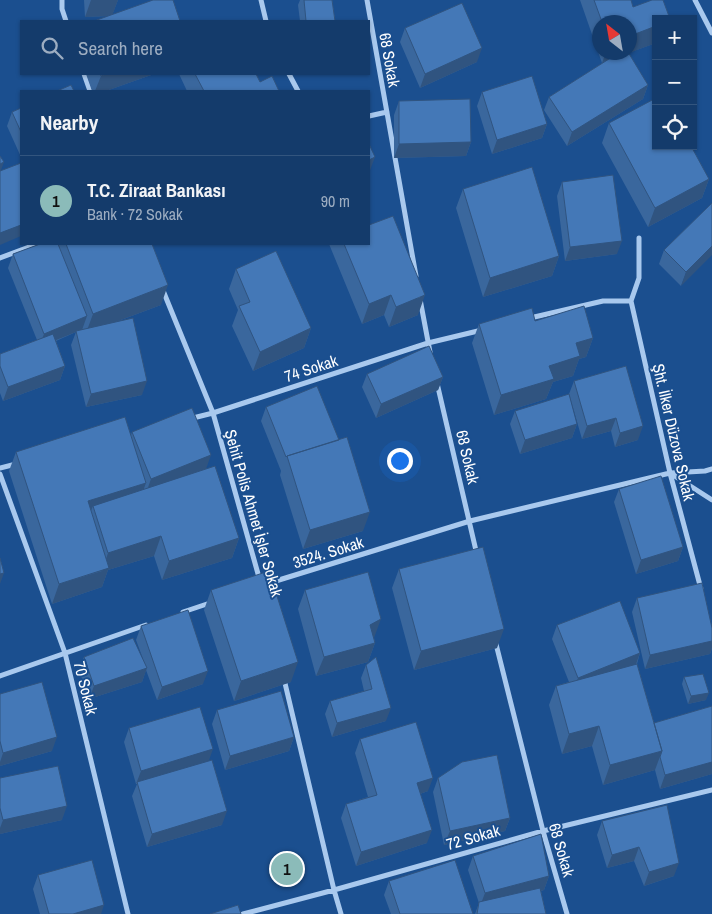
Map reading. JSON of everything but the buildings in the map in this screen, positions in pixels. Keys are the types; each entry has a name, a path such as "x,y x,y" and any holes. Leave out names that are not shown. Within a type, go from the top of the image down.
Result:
{"street":[{"path":"62,0 62,9 66,20"},
{"path":"261,0 266,20"},
{"name":"68 Sokak","path":"367,0 418,285"},
{"path":"695,0 712,33"},
{"path":"84,75 90,90"},
{"path":"290,75 297,90"},
{"path":"370,116 387,112"},
{"path":"525,319 603,301 631,301 639,278 639,238"},
{"path":"0,258 33,245"},
{"name":"Şehit Polis Ahmet İşler Sokak","path":"159,281 212,413 262,585"},
{"path":"420,295 432,362"},
{"name":"Şht. İlker Düzova Sokak","path":"631,301 670,473 702,592"},
{"name":"74 Sokak","path":"184,420 212,413 428,343 486,329"},
{"name":"68 Sokak","path":"437,380 478,557"},
{"path":"0,468 19,463"},
{"name":"3524. Sokak","path":"262,585 470,521 670,473 705,471 712,468"},
{"path":"670,473 712,500"},
{"name":"70 Sokak","path":"0,474 64,653 128,914"},
{"path":"177,614 215,602"},
{"path":"0,676 149,624"},
{"name":"68 Sokak","path":"495,639 543,831 567,914"},
{"path":"282,671 340,914"},
{"name":"72 Sokak","path":"243,914 543,831 712,790"}],"place":[{"name":"T.C. Ziraat Bankası","path":"287,869"}]}
